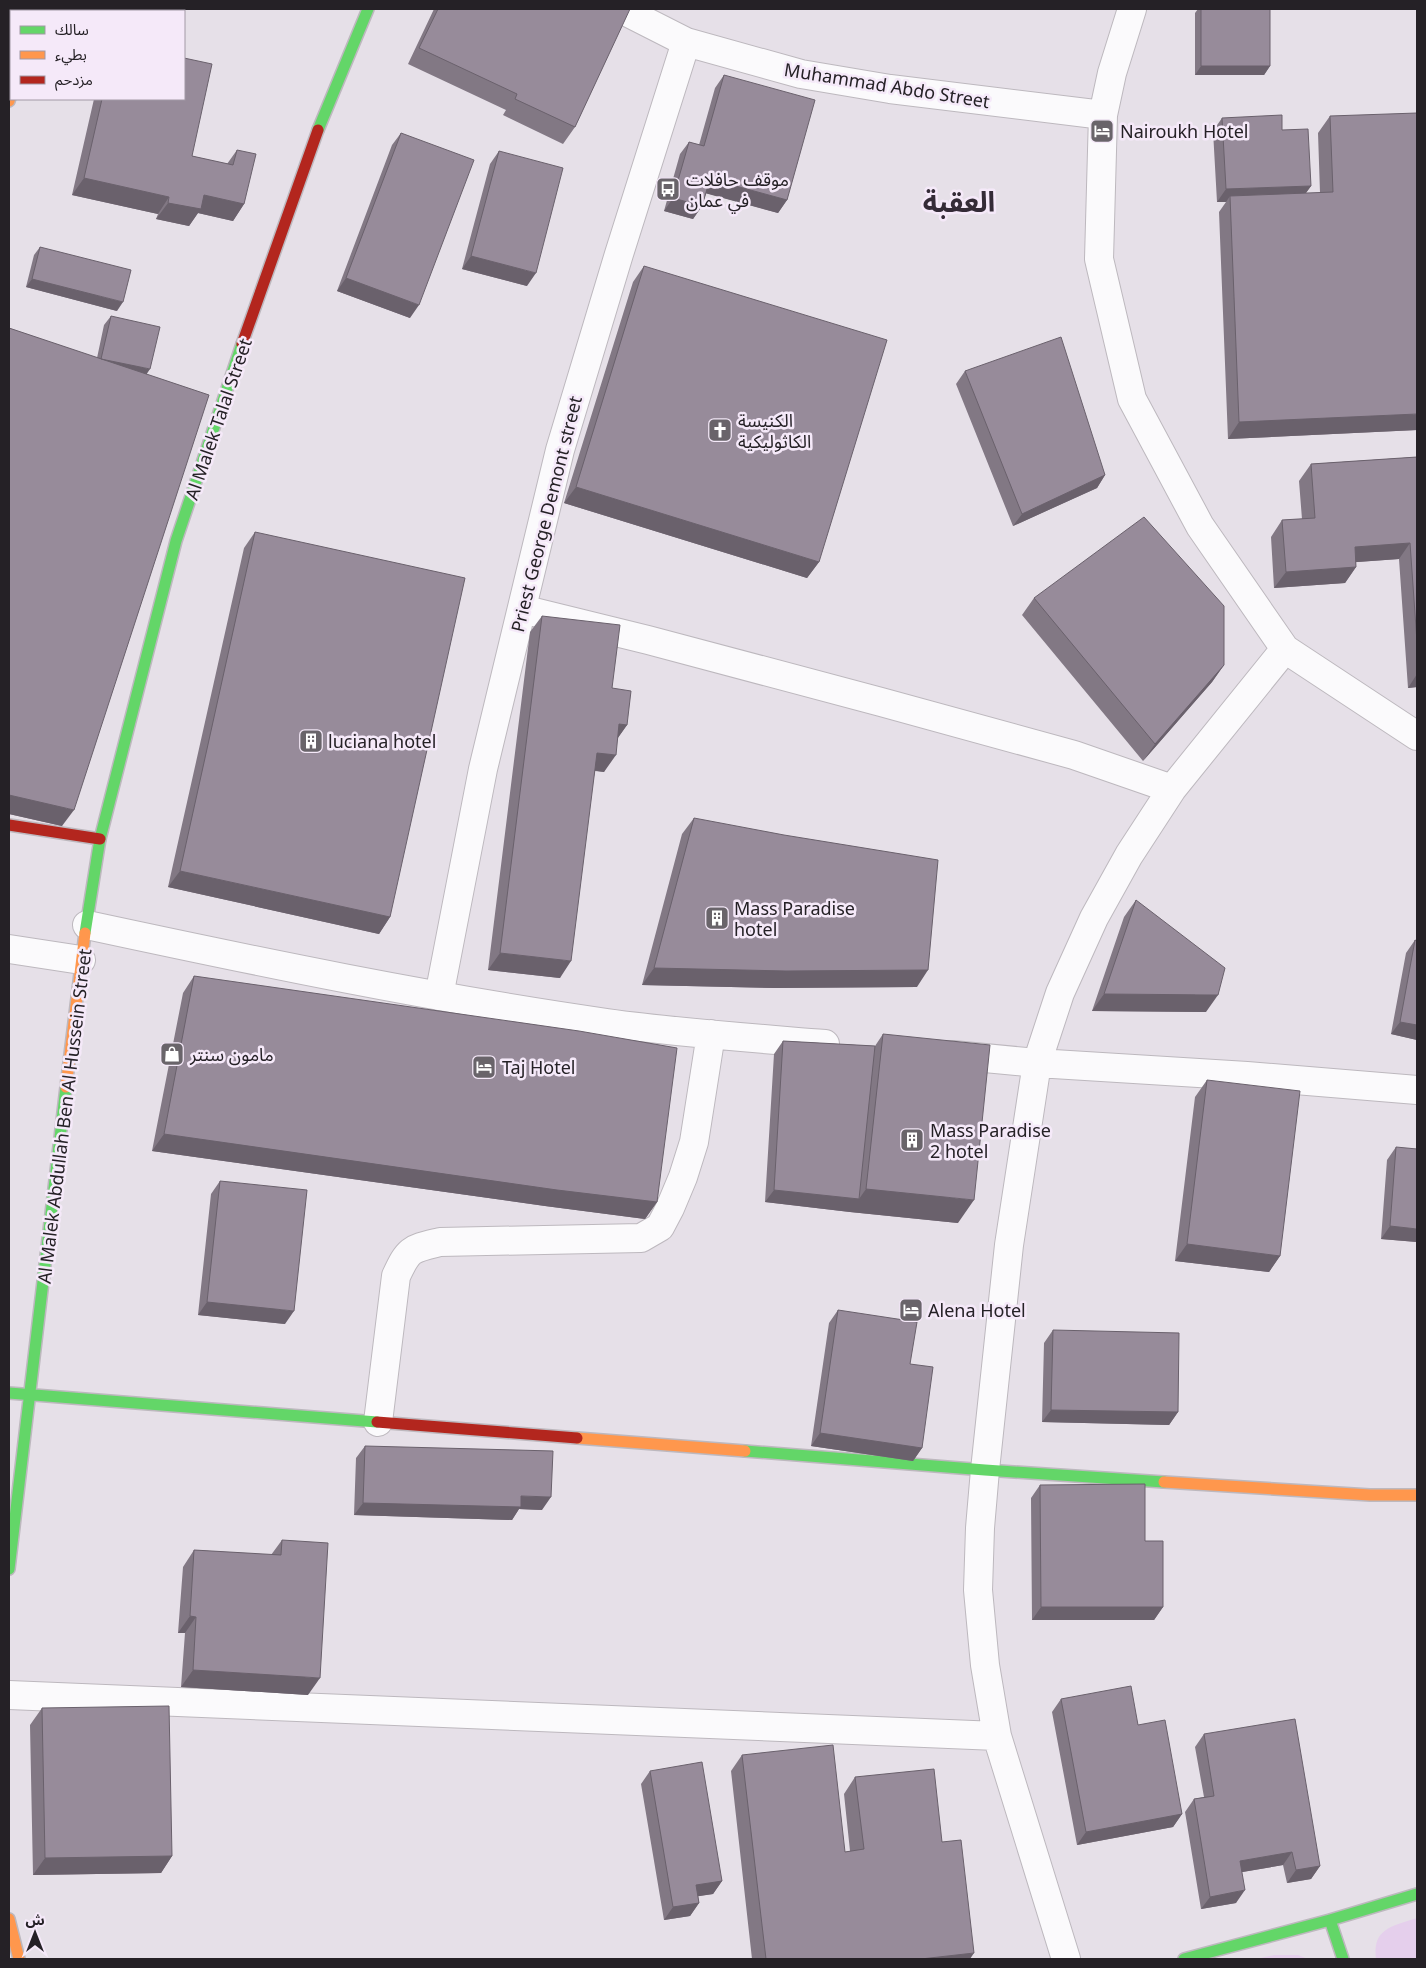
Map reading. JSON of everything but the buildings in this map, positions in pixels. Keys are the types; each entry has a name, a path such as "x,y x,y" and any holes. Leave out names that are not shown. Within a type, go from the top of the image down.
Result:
{"main road":[{"name":"Al Malek Talal Street","path":"100,839 176,541 267,269 325,109 368,9"},
{"path":"9,825 100,839"},
{"name":"Al Malek Abdullah Ben Al Hussein Street","path":"9,1570 32,1394 81,960 100,839"},
{"path":"9,1393 985,1470 1370,1494 1417,1494"},
{"path":"1184,1959 1330,1920 1417,1894"},
{"path":"9,1919 19,1959"},
{"path":"1330,1920 1343,1959"}],"street":[{"name":"Muhammad Abdo Street","path":"621,9 686,42 801,74 890,89 1103,115"},
{"path":"1132,9 1112,73 1103,115 1099,259 1132,399 1200,526 1285,649 1417,736"},
{"name":"Priest George Demont street","path":"439,996 483,769 560,450 686,42"},
{"path":"522,609 666,645 1074,755 1172,789"},
{"path":"1066,1959 997,1736 985,1665 978,1590 980,1528 985,1470 1009,1245 1037,1063 1060,993 1094,918 1129,855 1172,789 1285,649"},
{"path":"87,925 267,963 439,996 608,1023 849,1046"},
{"path":"9,949 81,960"},
{"path":"378,1422 396,1276 406,1255 417,1248 440,1242 641,1238 660,1227 683,1176 694,1142 711,1034"},
{"path":"928,1053 1037,1063 1247,1076 1417,1090"},
{"path":"9,1695 997,1736"}],"shaded area":[{"path":"1417,1918 1417,1959 1376,1959 1377,1941 1386,1930 1392,1926"},
{"path":"1274,1955 1298,1955 1308,1959 1256,1959"}],"traffic: fast":[{"path":"318,130 368,9"},
{"path":"85,933 100,839 176,541 242,344"},
{"path":"9,1569 66,1087"},
{"path":"9,1393 377,1422"},
{"path":"745,1451 1164,1482"},
{"path":"1184,1959 1330,1920 1417,1894"},
{"path":"1330,1920 1343,1959"}],"traffic: slow":[{"path":"66,1087 85,933"},
{"path":"577,1438 745,1451"},
{"path":"1164,1482 1370,1495 1417,1495"},
{"path":"9,1919 19,1959"}],"traffic: jam":[{"path":"242,344 318,130"},
{"path":"9,825 100,839"},
{"path":"377,1422 577,1438"}],"place":[{"name":"Nairoukh Hotel","path":"1102,131"},
{"name":"موقف حافلات في عمان","path":"668,189"},
{"name":"الكنيسة الكاثوليكية","path":"720,430"},
{"name":"luciana hotel","path":"311,741"},
{"name":"Mass Paradise hotel","path":"717,918"},
{"name":"مامون سنتر","path":"172,1054"},
{"name":"Taj Hotel","path":"484,1067"},
{"name":"Mass Paradise 2 hotel","path":"912,1140"},
{"name":"Alena Hotel","path":"911,1310"}],"district":[{"name":"العقبة","path":"959,201"}]}
